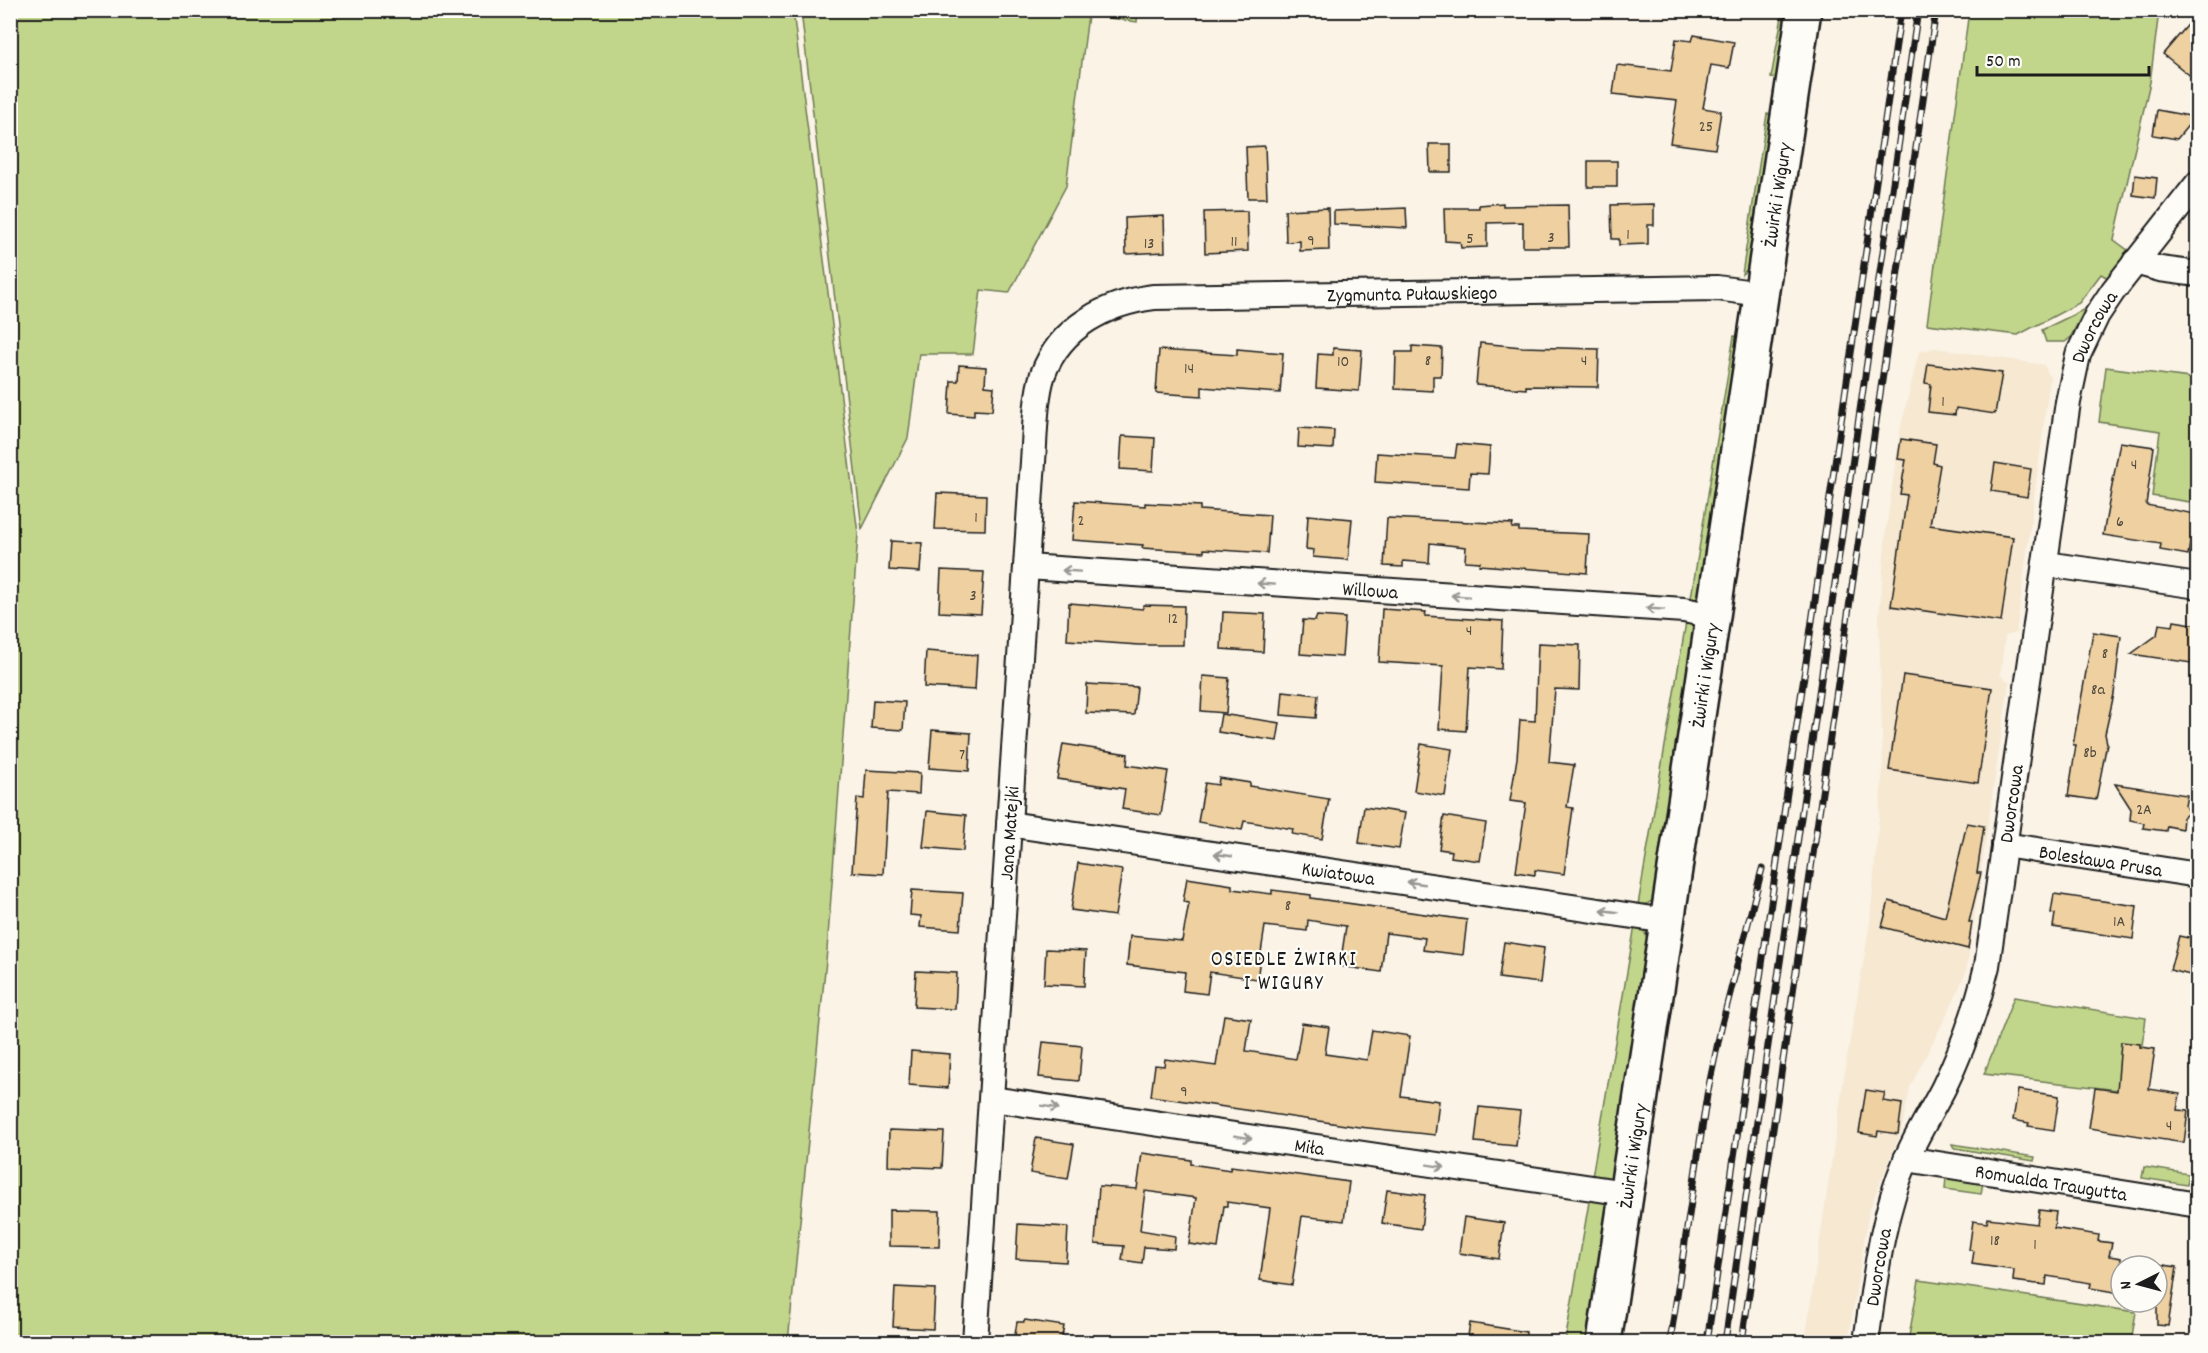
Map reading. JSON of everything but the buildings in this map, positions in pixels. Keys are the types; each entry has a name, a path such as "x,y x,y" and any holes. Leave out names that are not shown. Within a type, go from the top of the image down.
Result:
{"main road":[{"name":"Żwirki i Wigury","path":"1604,1342 1804,10"}],"street":[{"name":"Dworcowa","path":"1866,1342 1884,1224 1906,1159 1944,1087 1967,1035 1987,966 2068,402 2078,355 2097,315 2135,262 2198,183"},
{"path":"2135,262 2160,269 2198,274"},
{"name":"Zygmunta Puławskiego","path":"1071,333 1104,309 1131,300 1154,297 1718,288 1761,294"},
{"name":"Jana Matejki","path":"975,1342 1039,393 1043,374 1051,359 1071,333"},
{"path":"2046,564 2198,586"},
{"name":"Willowa","path":"1026,567 1684,610 1713,616"},
{"name":"Kwiatowa","path":"1009,824 1667,921"},
{"name":"Bolesława Prusa","path":"2004,845 2198,875"},
{"name":"Miła","path":"992,1099 1626,1193"},
{"name":"Romualda Traugutta","path":"1906,1159 2198,1205"}],"shaded area":[{"path":"1935,348 2044,365 2050,378 2016,633 2005,636 2000,675 2009,682 1966,972 1910,1087 1901,1132 1869,1210 1848,1342 1805,1342 1845,1070 1870,923 1883,770 1879,620 1886,530 1900,431 1919,352"}],"green space":[{"path":"10,11 793,11 858,534 827,950 788,1342 11,1342"},
{"path":"801,11 1138,11 1137,22 1088,15 1066,186 1009,293 981,290 973,354 919,354 908,438 862,529"},
{"path":"1783,11 1792,11 1780,79 1771,78"},
{"path":"1969,11 2159,11 2150,82 2114,240 2129,251 2108,278 2101,274 2079,303 2018,335 1927,324"},
{"path":"1767,114 1772,115 1749,268 1742,274"},
{"path":"2085,309 2070,338 2065,342 2046,342 2042,330"},
{"path":"1734,336 1741,337 1701,594 1690,604"},
{"path":"2106,367 2197,379 2197,503 2152,496 2160,431 2099,422"},
{"path":"1686,622 1692,625 1695,631 1654,899 1647,904 1638,905"},
{"path":"1635,925 1643,929 1650,944 1613,1177 1609,1181 1591,1183"},
{"path":"2014,997 2146,1018 2135,1092 1984,1074"},
{"path":"1952,1144 2035,1157 2034,1161 1954,1148"},
{"path":"2144,1167 2189,1174 2187,1185 2142,1178"},
{"path":"1946,1177 1983,1182 1981,1194 1945,1189"},
{"path":"1590,1196 1601,1200 1608,1207 1591,1342 1565,1342"},
{"path":"1919,1280 2109,1308 2109,1314 2136,1314 2131,1342 1908,1342"}],"railway":[{"path":"1707,1342 1901,10"},
{"path":"1725,1342 1918,10"},
{"path":"1742,1342 1936,10"},
{"path":"1670,1342 1707,1095 1721,1028 1762,869"}],"district":[{"name":"OSIEDLE ŻWIRKI I WIGURY","path":"1284,970"}]}
